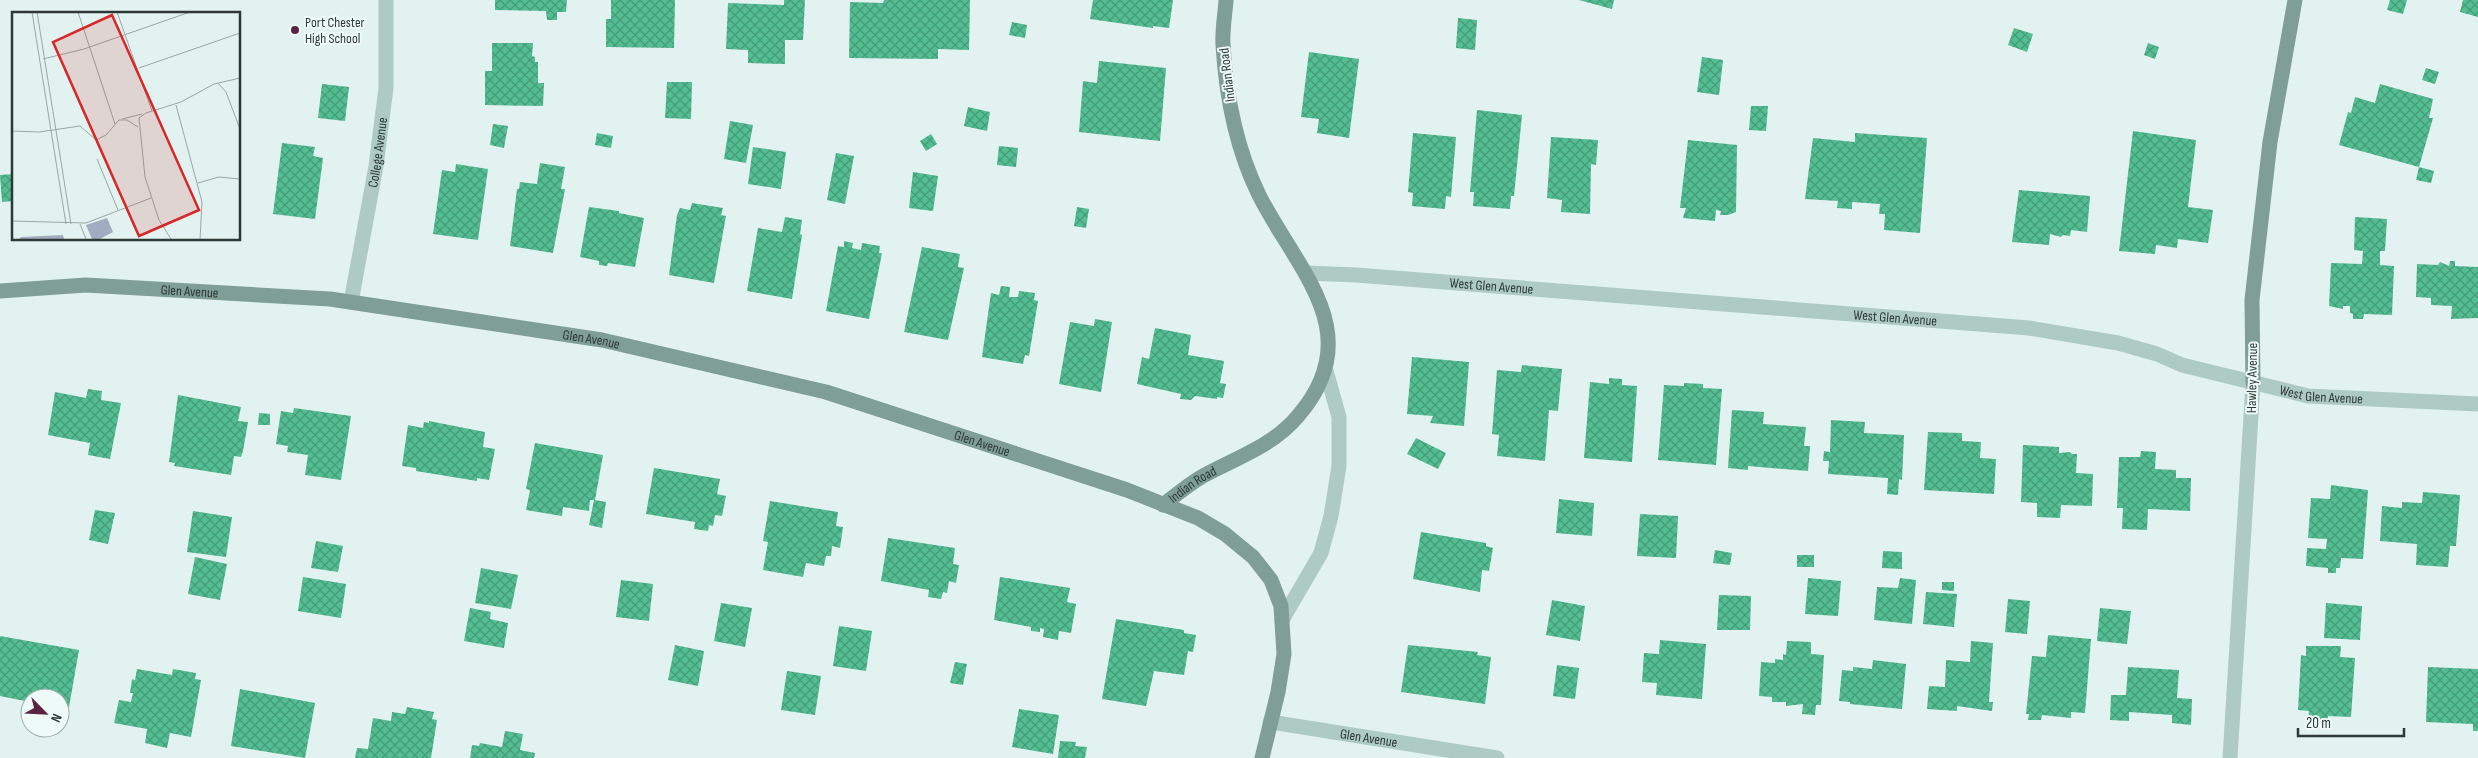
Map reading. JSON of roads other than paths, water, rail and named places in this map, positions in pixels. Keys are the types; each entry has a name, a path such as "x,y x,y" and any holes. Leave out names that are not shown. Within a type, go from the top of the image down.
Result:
{"street":[{"name":"College Avenue","path":"350,302 376,166 386,88 386,0"},
{"name":"Indian Road","path":"1163,505 1202,477 1264,445 1297,418 1313,397 1325,367 1329,339 1323,310 1306,273 1259,195 1234,126 1223,44 1226,0"},
{"name":"Hawley Avenue","path":"2230,758 2253,383 2252,300 2270,142 2295,0"},
{"name":"West Glen Avenue","path":"1306,273 1356,275 2029,328 2118,343 2157,354 2182,365 2308,396 2478,404"},
{"name":"Glen Avenue","path":"0,291 86,285 176,288 350,302 602,340 826,392 1090,477 1163,505"},
{"name":"Indian Road","path":"1282,620 1321,553 1331,516 1339,466 1339,416 1325,367"},
{"name":"Indian Road","path":"1163,505 1198,518 1225,534 1253,557 1270,580 1281,606 1284,654 1278,692 1262,758"},
{"name":"Glen Avenue","path":"1270,722 1497,758"}],"place":[{"name":"Port Chester High School","path":"295,30"}]}
